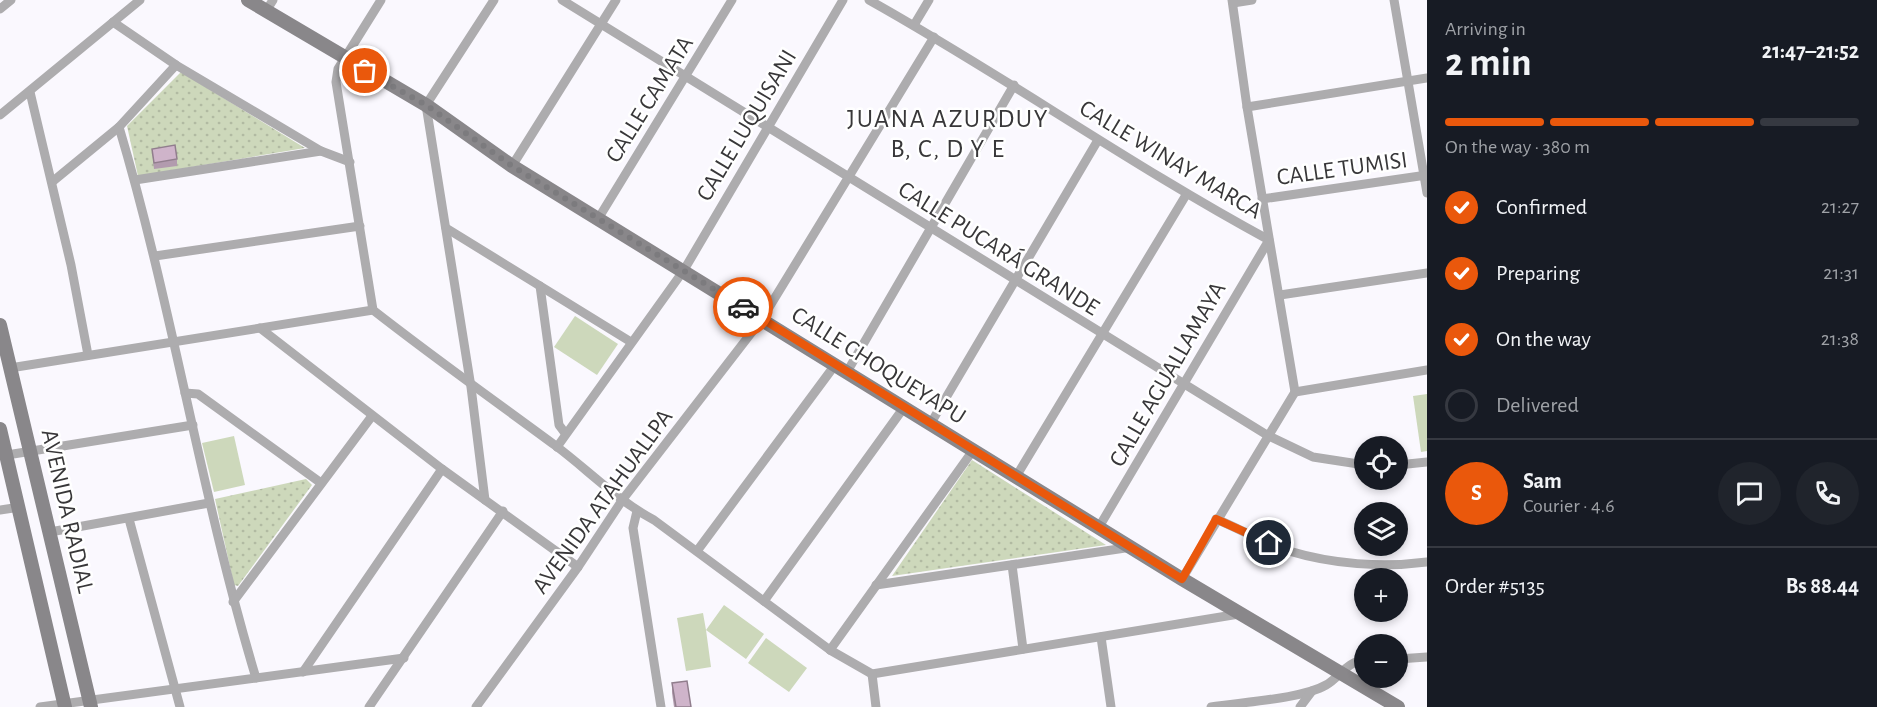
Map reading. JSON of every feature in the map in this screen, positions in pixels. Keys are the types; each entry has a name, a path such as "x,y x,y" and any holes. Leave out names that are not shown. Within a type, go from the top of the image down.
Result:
{"street":[{"path":"0,9 10,0"},
{"path":"0,115 140,0"},
{"name":"CALLE CHOQUEYAPU","path":"248,0 270,6 345,59 426,105 512,166 1017,475 1239,614 1398,707"},
{"path":"381,0 338,69 336,82 373,310 471,387 556,447 637,511 697,551 830,650 872,674 1239,614"},
{"path":"485,500 471,387 426,105 494,0"},
{"name":"CALLE PUCARÁ GRANDE","path":"562,0 687,75 767,128 850,176 1015,282 1267,435 1313,457 1354,463"},
{"path":"512,166 616,0"},
{"name":"CALLE CAMATA","path":"598,219 732,0"},
{"name":"CALLE LUQUISANI","path":"556,447 684,270 843,0"},
{"name":"CALLE WINAY MARCA","path":"869,0 1014,85 1186,195 1269,240"},
{"path":"914,25 929,0"},
{"path":"1182,579 1216,519 1295,392 1247,107 1232,2 1252,0"},
{"path":"1394,0 1426,176 1427,193"},
{"path":"113,22 176,65 321,151 350,162"},
{"name":"AVENIDA ATAHUALLPA","path":"476,707 578,567 623,500 762,319 934,37"},
{"path":"52,182 119,127 176,65"},
{"path":"1247,107 1427,78"},
{"path":"697,551 841,368 930,228 1014,85"},
{"path":"30,92 52,182 88,355"},
{"path":"119,127 155,256 172,342 233,602 256,678"},
{"path":"931,423 1098,140"},
{"path":"135,180 321,151"},
{"name":"CALLE TUMISI","path":"1262,199 1426,176"},
{"path":"1017,475 1103,336 1186,195"},
{"path":"155,256 360,226"},
{"path":"446,228 631,342"},
{"name":"CALLE AGUALLAMAYA","path":"1099,528 1269,240"},
{"path":"1280,295 1427,273"},
{"path":"540,286 559,425 565,433"},
{"path":"10,368 373,310"},
{"name":"AVENIDA RADIAL","path":"0,325 90,704"},
{"path":"260,328 442,469 578,567"},
{"path":"1295,392 1427,370"},
{"path":"185,393 198,394 321,483"},
{"path":"764,601 905,406"},
{"path":"233,602 372,416"},
{"path":"7,455 193,425"},
{"name":"AVENIDA RADIAL","path":"1,437 20,507 65,705"},
{"path":"830,650 974,449"},
{"path":"1408,464 1427,462"},
{"path":"303,672 442,469"},
{"path":"50,532 209,503"},
{"path":"0,510 20,507"},
{"path":"369,707 503,511"},
{"path":"637,511 633,528 661,707"},
{"path":"129,519 180,707"},
{"path":"1216,519 1287,551 1325,560 1374,565 1427,562"},
{"path":"876,585 1133,547"},
{"path":"1012,565 1023,649"},
{"path":"1101,636 1111,707"},
{"path":"1408,658 1427,657"},
{"path":"40,707 90,704 176,689 404,658"},
{"path":"1211,707 1312,691 1328,684 1348,666 1354,664"},
{"path":"872,674 876,707"},
{"path":"1300,707 1312,691"}],"green space":[{"path":"181,72 305,148 138,176 127,126"},
{"path":"575,316 618,344 597,375 554,347"},
{"path":"1427,394 1427,451 1421,452 1413,396"},
{"path":"234,436 245,485 214,492 202,443"},
{"path":"972,460 1106,545 892,576"},
{"path":"306,479 312,485 238,586 234,585 215,499"},
{"path":"724,605 764,634 746,659 706,630"},
{"path":"703,613 711,667 686,671 677,618"},
{"path":"766,638 807,668 789,692 748,663"}],"building":[{"path":"175,145 177,159 154,163 152,149"},
{"path":"687,681 691,707 676,707 672,683"}],"way so far":[{"path":"365,71 426,105 512,166 743,307"}],"district":[{"name":"JUANA AZURDUY B, C, D Y E","path":"948,133"}],"route":[{"path":"743,307 1182,579 1216,519 1269,543"}]}
